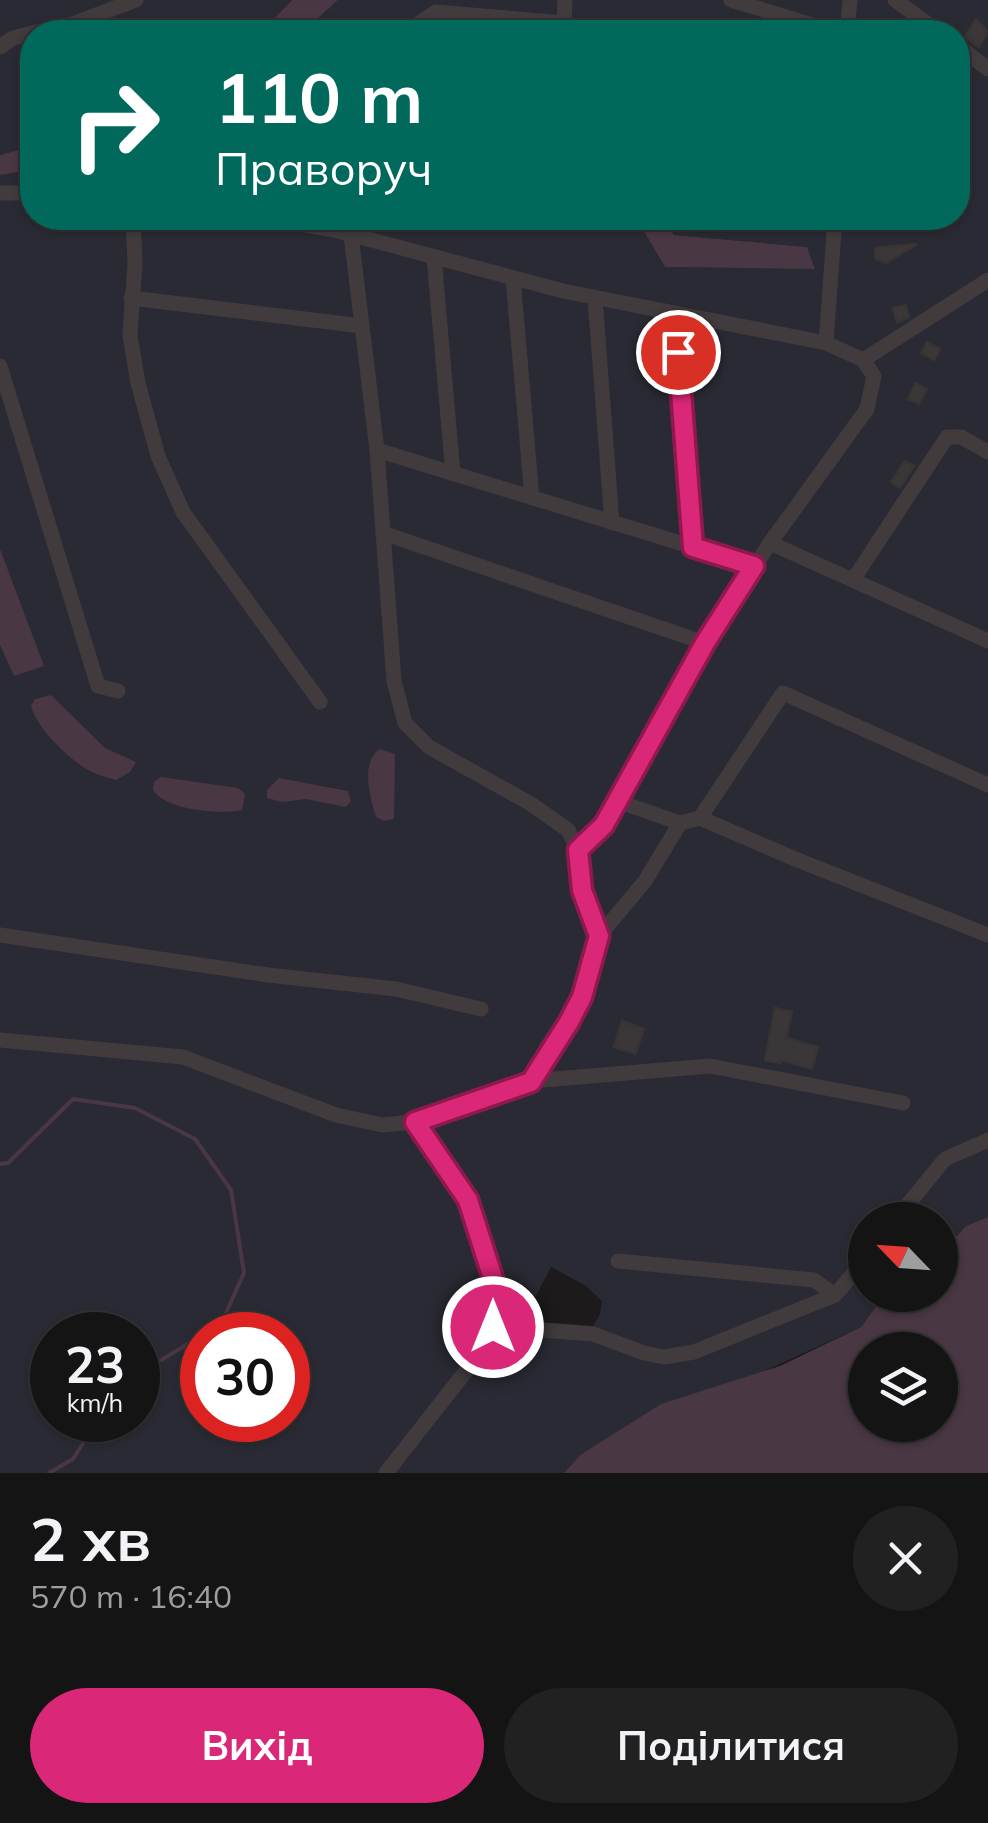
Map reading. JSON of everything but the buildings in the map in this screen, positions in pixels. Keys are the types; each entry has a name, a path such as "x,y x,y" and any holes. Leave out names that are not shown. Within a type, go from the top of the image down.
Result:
{"street":[{"path":"83,20 136,0"},
{"path":"730,0 796,20"},
{"path":"894,0 922,20"},
{"path":"424,20 436,12 529,20"},
{"path":"134,230 130,335 138,383 158,456 183,512 320,702"},
{"path":"327,230 595,298 826,343 863,360 874,376 866,408 770,542 705,643 604,825 578,850"},
{"path":"826,343 834,230"},
{"path":"351,235 377,450 394,680 405,723 430,747 568,830 578,850 582,890 599,936"},
{"path":"434,257 453,474"},
{"path":"513,278 532,498"},
{"path":"863,360 988,280"},
{"path":"131,298 362,326"},
{"path":"595,298 612,523"},
{"path":"675,314 693,547"},
{"path":"0,366 98,686 118,691"},
{"path":"853,580 947,437 961,437 988,452"},
{"path":"377,450 754,566"},
{"path":"383,533 705,643"},
{"path":"770,542 988,642"},
{"path":"700,818 784,693 988,785"},
{"path":"617,801 680,823 700,818 988,935"},
{"path":"531,1082 582,997 599,936 644,881 680,823"},
{"path":"0,935 396,989 481,1009"},
{"path":"0,1040 183,1057 336,1116 382,1126 415,1122 531,1082 710,1066 904,1103"},
{"path":"415,1122 468,1200 497,1291 508,1310 528,1329"},
{"path":"910,1202 945,1159 988,1140"},
{"path":"618,1261 814,1280 835,1295"},
{"path":"481,1352 528,1329 593,1334 644,1353 664,1356 694,1352 835,1295 848,1280"},
{"path":"386,1473 481,1352 493,1327 497,1291"}],"shaded area":[{"path":"0,0 292,0 273,20 20,20 20,149 0,155"},
{"path":"292,0 338,0 316,20 273,20"},
{"path":"338,0 988,0 988,1217 966,1226 958,1235 958,1202 848,1202 848,1312 872,1312 861,1327 580,1455 564,1473 0,1473 0,175 20,172 20,230 643,230 665,267 815,268 806,247 673,235 670,230 970,230 970,20 316,20","holes":["551,1267 586,1286 602,1301 593,1326 541,1322 528,1311"]},
{"path":"20,149 20,172 0,175 0,155"},
{"path":"643,230 807,247 815,269 665,267"},
{"path":"0,549 44,666 14,676 0,645"},
{"path":"51,695 105,748 136,762 130,772 116,780 100,775 61,749 39,723 31,706 35,699"},
{"path":"380,749 395,754 394,819 384,821 376,817 368,780 370,762"},
{"path":"161,777 238,788 245,794 242,810 207,811 169,802 153,790 154,782"},
{"path":"279,778 348,791 351,801 346,807 306,799 282,802 267,798 267,790"},
{"path":"988,1217 988,1473 564,1473 580,1455 661,1404 780,1366 848,1333 848,1442 958,1442 958,1332 851,1332 861,1327 872,1312 958,1312 958,1235 966,1226"}],"waterway":[{"path":"0,1164 8,1163 73,1099 135,1108 195,1139 231,1190 244,1273 221,1324 160,1361"},
{"path":"49,1473 73,1459 84,1442"}],"route":[{"path":"493,1327 497,1291 468,1200 415,1122 531,1082 569,1022 582,997 599,936 582,890 578,850 604,825 705,643 754,566 693,547 678,352"}]}
